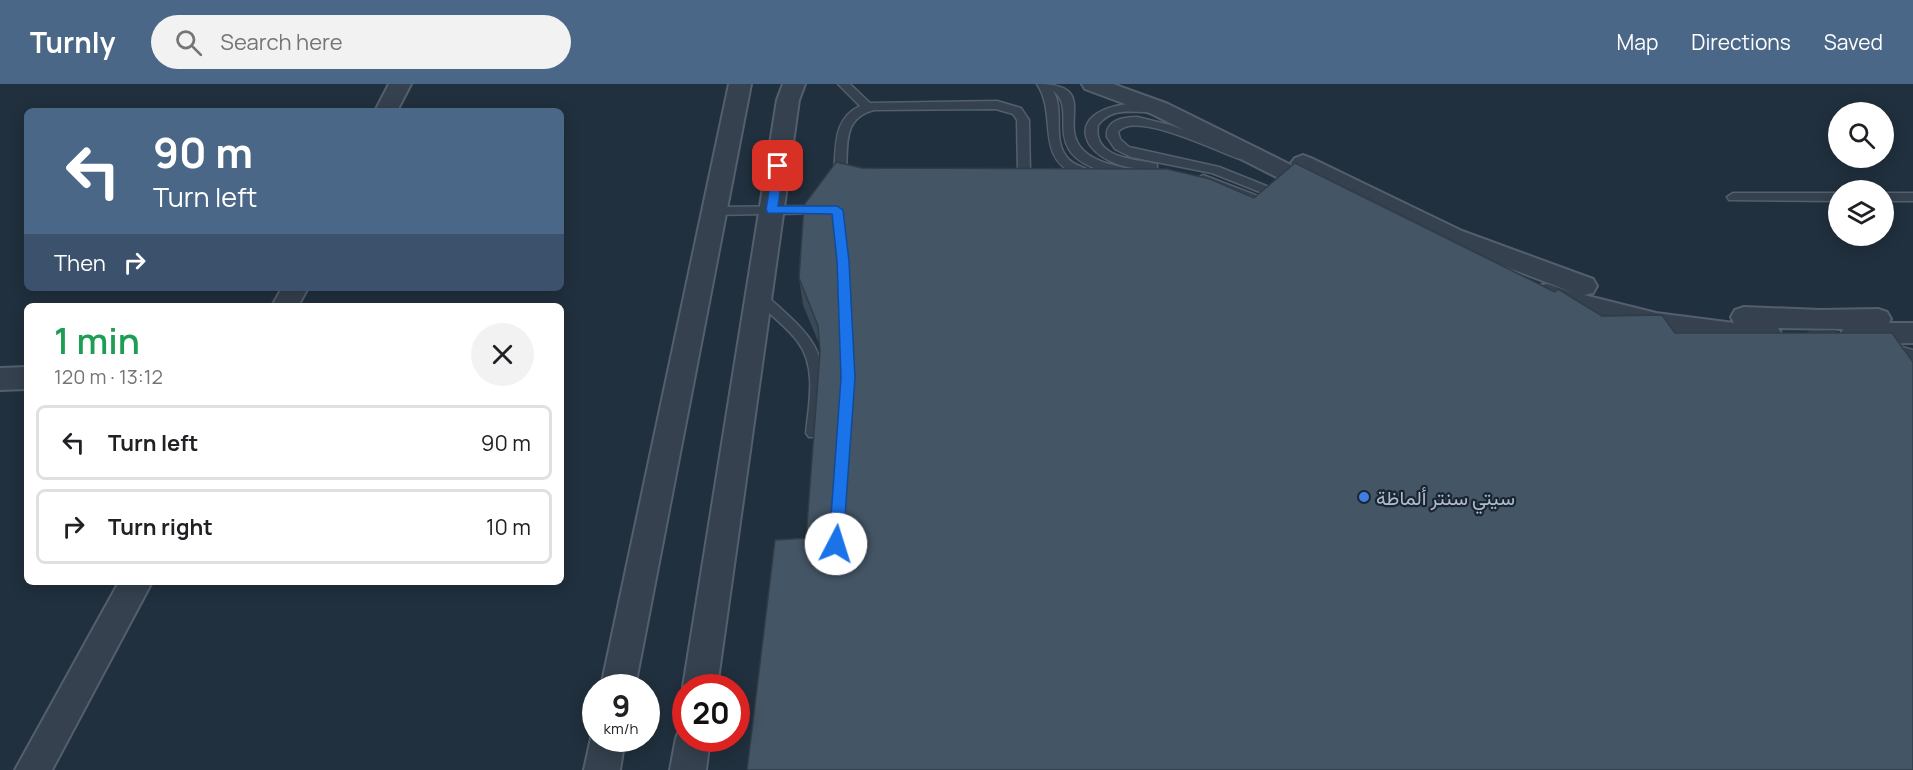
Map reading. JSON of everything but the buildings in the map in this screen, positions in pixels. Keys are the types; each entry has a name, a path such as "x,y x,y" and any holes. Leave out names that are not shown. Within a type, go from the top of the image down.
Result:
{"street":[{"path":"388,108 400,84"},
{"path":"621,674 740,84"},
{"path":"702,674 788,100 794,84"},
{"path":"1093,84 1160,109 1422,243 1491,274 1614,313 1701,330 1743,334 1913,333"},
{"path":"1130,84 1226,125 1445,234 1545,273 1590,287 1682,309 1729,315 1797,320 1913,318"},
{"path":"0,379 24,378"},
{"path":"33,770 134,585"},
{"path":"602,770 605,752"},
{"path":"688,770 691,752"}],"lane":[{"path":"844,84 867,107 997,105 1011,108 1021,115 1023,120 1022,180 1011,188 994,191 873,191 853,187 842,179 840,173 844,125 852,114 867,107"},
{"path":"1045,84 1061,91 1067,98 1070,105 1069,136 1078,153 1100,166 1162,180"},
{"path":"1045,84 1053,101 1055,147 1060,158 1083,174 1138,185"},
{"path":"1160,109 1129,107 1114,109 1095,120 1090,128 1090,137 1095,145 1113,159 1194,176 1237,190 1265,209 1195,188"},
{"path":"1273,165 1226,151 1148,122 1124,121 1115,126 1111,133 1113,141 1120,148 1131,153 1238,177 1280,196"},
{"path":"1732,197 1828,197"},
{"path":"1894,197 1913,197"},
{"path":"713,211 837,210 838,220"},
{"path":"759,296 804,339 812,354 817,388 813,446"},
{"path":"1701,330 1742,340 1783,345"},
{"path":"1840,344 1878,346 1913,355"}],"place":[{"name":"سيتي سنتر ألماظة","path":"1364,497"}],"route":[{"path":"778,166 772,210 837,210 847,317 848,378 836,544"}]}
